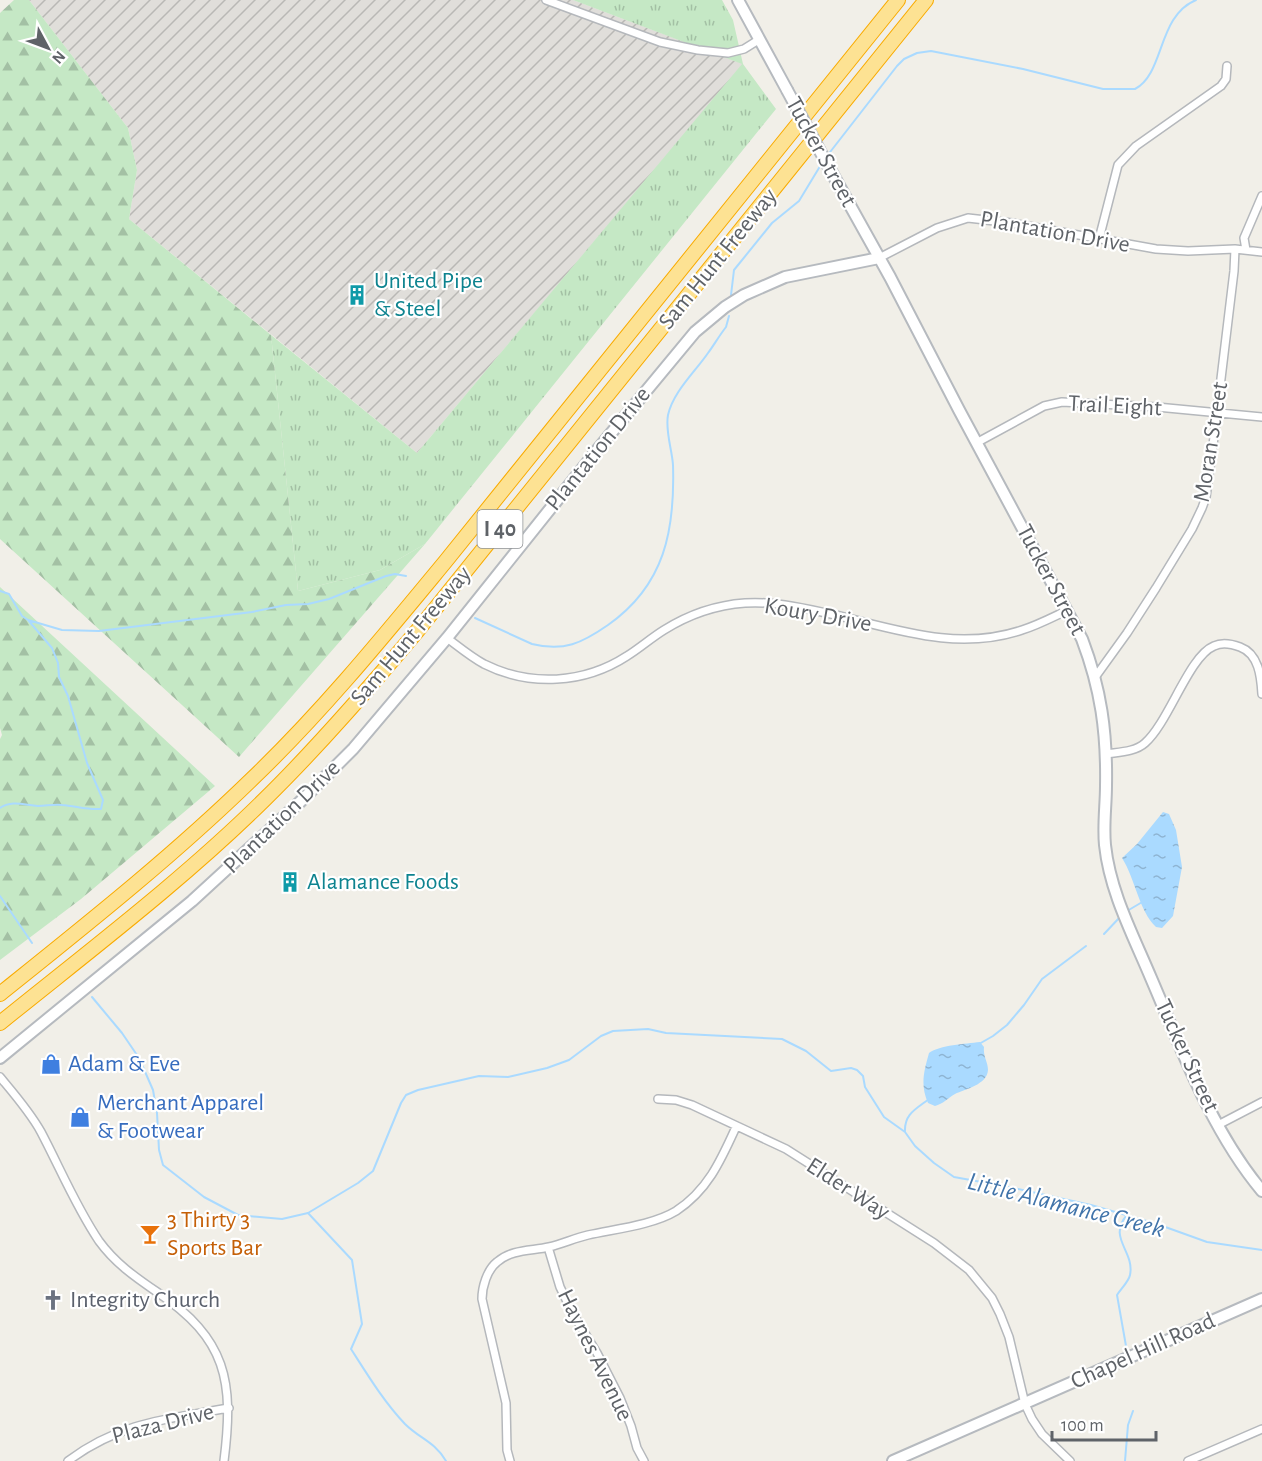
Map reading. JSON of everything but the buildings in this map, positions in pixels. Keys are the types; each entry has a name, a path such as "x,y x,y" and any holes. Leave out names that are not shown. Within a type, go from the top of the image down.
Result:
{"highway":[{"name":"Sam Hunt Freeway","path":"0,994 197,831 315,716 375,648 898,0"},
{"name":"Sam Hunt Freeway","path":"0,1024 192,866 264,801 330,731 432,613 926,0"}],"street":[{"path":"546,0 660,42 698,50 728,53 744,49 760,39"},
{"name":"Tucker Street","path":"738,0 879,258 1082,639 1096,676 1104,715 1105,845 1119,904 1218,1125 1238,1160 1262,1191"},
{"path":"1099,239 1118,165 1136,146 1221,86 1226,79 1227,66"},
{"path":"1246,250 1244,238 1262,196"},
{"name":"Plantation Drive","path":"0,1058 192,901 300,802 352,749 447,638 695,332 744,295 785,277 879,258 937,228 968,218 1012,222 1156,249 1188,251 1235,249 1262,252"},
{"name":"Moran Street","path":"1096,676 1127,633 1199,516 1206,497 1235,249"},
{"name":"Trail Eight","path":"978,442 1044,406 1062,402 1262,417"},
{"name":"Koury Drive","path":"447,638 484,664 506,672 546,680 588,675 609,667 681,620 719,607 747,603 791,605 924,637 959,640 1022,631 1068,610"},
{"path":"1106,754 1136,748 1145,743 1156,730 1198,658 1213,646 1234,645 1245,649 1252,655 1261,680 1262,694"},
{"path":"0,1077 23,1105 40,1131 76,1202 100,1242 122,1266 173,1303 206,1336 225,1376 229,1408 224,1461"},
{"name":"Elder Way","path":"658,1098 692,1105 786,1149 934,1243 969,1270 992,1298 1000,1314 1009,1337 1025,1404 1032,1419 1042,1434 1070,1461"},
{"path":"1218,1125 1262,1102"},
{"path":"510,1461 507,1449 506,1403 482,1299 482,1287 496,1262 516,1251 548,1247 674,1212 691,1200 712,1176 736,1127"},
{"name":"Haynes Avenue","path":"548,1247 560,1287 620,1398 637,1449 644,1461"},
{"name":"Chapel Hill Road","path":"893,1461 1262,1299"},
{"name":"Plaza Drive","path":"69,1461 100,1440 130,1428 158,1420 229,1408"},
{"path":"1188,1461 1262,1429"}],"shaded area":[{"path":"29,0 573,0 743,64 417,453 129,219 137,170 128,128"}],"green space":[{"path":"14,0 29,0 128,128 137,170 129,219 271,335 298,591 380,570 425,544 239,757 0,539 0,13"},
{"path":"573,0 722,0 733,20 743,64 776,109 425,544 380,570 298,591 271,335 417,453 742,64"},
{"path":"0,587 215,786 81,899 0,960 0,739 2,735 0,728"}],"water":[{"path":"1163,812 1169,814 1176,830 1182,867 1173,916 1162,928 1156,927 1145,912 1122,858 1137,844"},
{"path":"980,1042 984,1047 988,1067 984,1079 938,1105 928,1103 923,1084 929,1053 946,1047"}],"waterway":[{"path":"827,156 897,66 904,59 917,53 931,51 1023,69 1103,89 1135,89 1152,71 1174,18 1183,8 1196,0"},
{"path":"731,295 734,270 772,223 799,201 822,163"},
{"path":"475,618 532,644 563,646 590,637 608,625 642,592 663,554 672,512 673,465 667,427 668,415 679,390 726,327 729,316"},
{"path":"28,620 62,630 99,631 252,612 286,605 308,604 329,599 386,576 395,574 406,576"},
{"name":"Little Alamance Creek","path":"0,591 9,594 22,616 52,648 87,763 103,800 101,809 18,804 9,804 0,808"},
{"name":"Little Alamance Creek","path":"0,896 32,943"},
{"path":"1127,911 1144,901"},
{"path":"1104,934 1121,916"},
{"path":"979,1044 1007,1025 1042,979 1086,946"},
{"name":"Little Alamance Creek","path":"92,997 139,1058 153,1090 159,1150 163,1165 204,1197 238,1215 282,1219 308,1213 358,1183 373,1171 406,1095 418,1090 479,1076 508,1077 547,1068 569,1060 601,1036 613,1031 648,1029 666,1033 782,1039 806,1051 831,1071 851,1068 857,1070 863,1076 865,1087 884,1117 905,1132 915,1146 934,1163 954,1177 1091,1205 1157,1224 1207,1242 1262,1250"},
{"path":"905,1132 909,1116 929,1099"},
{"path":"308,1213 352,1260 362,1324 351,1349 397,1415 411,1429 432,1444 446,1461"},
{"path":"1126,1346 1117,1295 1130,1275 1129,1259 1120,1238 1122,1223 1127,1215"},
{"path":"1125,1461 1128,1425 1133,1411"}],"place":[{"name":"United Pipe & Steel","path":"357,295"},
{"name":"Alamance Foods","path":"290,882"},
{"name":"Adam & Eve","path":"51,1064"},
{"name":"Merchant Apparel & Footwear","path":"80,1117"},
{"name":"3 Thirty 3 Sports Bar","path":"150,1234"},
{"name":"Integrity Church","path":"53,1300"}]}
